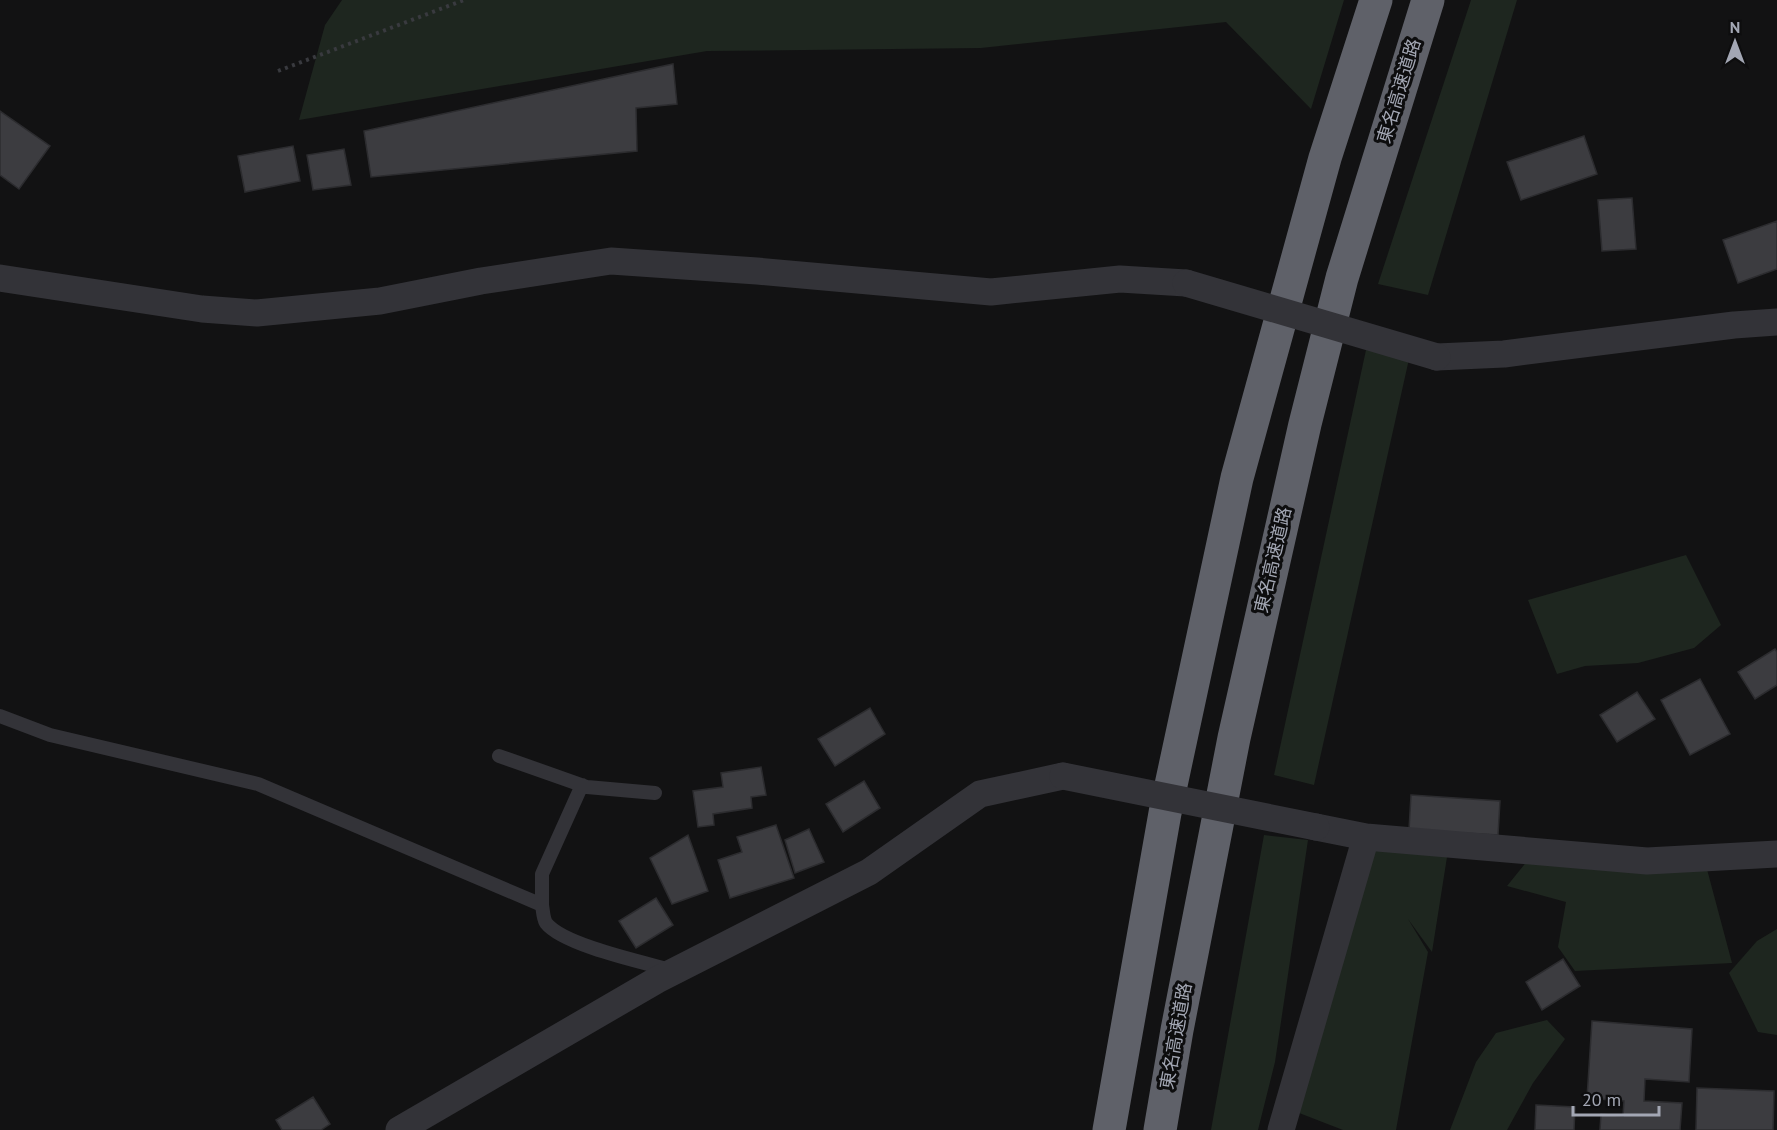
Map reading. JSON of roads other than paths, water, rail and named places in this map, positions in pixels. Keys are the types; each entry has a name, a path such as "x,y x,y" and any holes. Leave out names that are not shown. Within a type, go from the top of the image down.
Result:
{"highway":[{"path":"1109,1130 1165,813 1237,478 1325,158 1376,0"},
{"name":"東名高速道路","path":"1160,1130 1177,1030 1234,738 1305,424 1342,278 1428,0"}],"street":[{"path":"0,278 202,309 257,313 380,301 481,281 611,261 757,271 991,292 1120,279 1186,282 1437,357 1504,354 1734,325 1777,322"},
{"path":"399,1130 675,971 869,872 980,794 1063,776 1366,837 1647,861 1777,854"},
{"path":"1281,1130 1366,837"}],"lane":[{"path":"0,716 50,735 258,784 542,905"},
{"path":"499,756 582,786 655,793"},
{"path":"582,786 542,874 544,921 559,934 582,944 675,971"}]}
